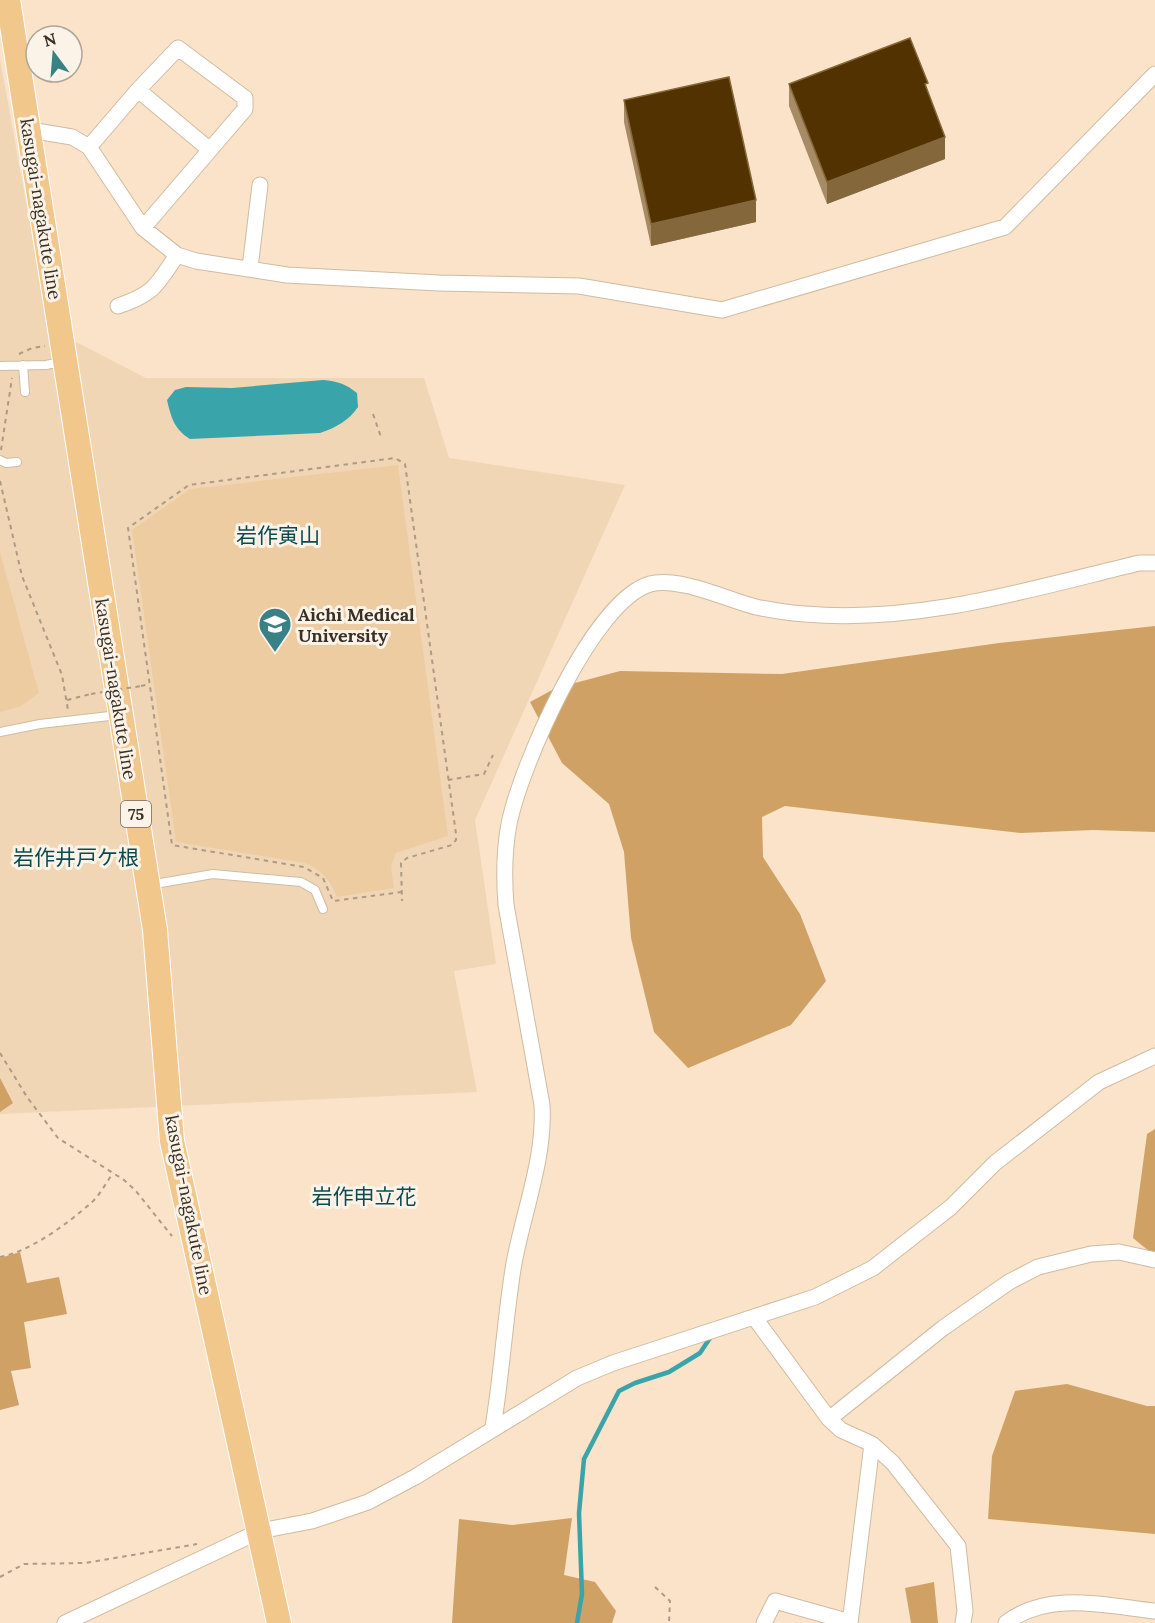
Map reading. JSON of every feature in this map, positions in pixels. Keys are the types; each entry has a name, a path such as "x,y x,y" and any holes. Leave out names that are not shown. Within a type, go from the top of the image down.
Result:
{"main road":[{"name":"kasugai-nagakute line","path":"8,0 155,930 172,1141 279,1623"}],"street":[{"path":"89,147 178,48 245,98 244,109 143,228"},
{"path":"30,130 72,137 89,147 143,228 177,255 196,261 288,275 439,283 579,286 722,310 1005,227 1155,74"},
{"path":"138,90 210,150"},
{"path":"250,268 260,185"},
{"path":"118,306 144,297 159,281 177,255"},
{"path":"493,1427 511,1282 521,1228 544,1135 542,1105 506,905 504,883 509,825 519,787 536,742 570,675 604,624 623,600 650,584 668,583 757,607 805,614 856,615 915,611 998,597 1139,564 1155,563"},
{"path":"65,1623 260,1531 312,1521 368,1502 415,1477 493,1427 577,1378 815,1297 873,1268 951,1207 995,1163 1099,1082 1155,1056"},
{"path":"829,1419 943,1328 1009,1282 1038,1267 1091,1254 1119,1252 1155,1260"},
{"path":"754,1317 829,1419 840,1430 872,1444 893,1463 958,1546 965,1611 963,1623"},
{"path":"764,1623 774,1601 850,1622 872,1444"},
{"path":"1006,1623 1039,1607 1064,1602 1155,1611"}],"lane":[{"path":"0,366 65,361"},
{"path":"23,365 25,392"},
{"path":"0,459 6,463 17,462"},
{"path":"0,732 120,715"},
{"path":"148,885 213,874 301,882 315,890 323,909"}],"path":[{"path":"373,414 381,437"},
{"path":"402,892 333,901 322,878 304,867 172,845 128,528 189,485 401,459 405,464 456,840 452,845 407,858 401,863 402,892 402,901"},
{"path":"0,481 22,576 62,675 69,721"},
{"path":"67,700 149,684"},
{"path":"448,780 484,774 493,755"},
{"path":"0,1053 27,1097 58,1138 113,1173 135,1191 187,1253 195,1251"},
{"path":"0,1257 20,1252 34,1245 92,1203 113,1173"},
{"path":"0,1577 24,1564 85,1563 204,1543"},
{"path":"655,1587 670,1601 669,1623"}],"shaded area":[{"name":"Aichi Medical University","path":"0,59 49,328 146,378 424,378 449,458 625,485 475,820 496,964 454,971 477,1092 0,1114"},
{"path":"398,465 448,836 396,853 391,866 394,888 337,897 325,876 305,863 176,842 132,530 190,489"},
{"path":"0,552 39,693 21,706 0,712"},
{"path":"1155,626 1155,832 1093,830 1021,833 785,806 762,817 763,857 800,914 826,981 791,1025 688,1068 654,1032 631,938 624,852 609,804 562,763 530,702 556,688 620,671 782,674 999,643"},
{"path":"0,1078 13,1103 0,1112"},
{"path":"1155,1129 1155,1256 1133,1238 1147,1134"},
{"path":"20,1252 27,1283 59,1277 67,1314 24,1322 31,1368 11,1371 19,1405 0,1410 0,1258"},
{"path":"1067,1384 1147,1406 1155,1406 1155,1534 988,1519 992,1456 1015,1391"},
{"path":"572,1518 564,1575 595,1582 616,1611 612,1623 452,1623 459,1519 512,1525"},
{"path":"934,1582 938,1623 911,1623 905,1588"}],"water":[{"path":"323,380 349,387 357,393 358,407 342,423 320,433 190,439 174,422 167,400 175,390 186,387 232,388"}],"building":[{"path":"910,38 928,83 925,84 945,137 827,182 789,84"},
{"path":"729,77 756,200 651,224 624,100"}],"waterway":[{"path":"577,1623 582,1594 579,1513 584,1459 619,1391 669,1372 700,1353 710,1338"}],"place":[{"name":"Aichi Medical University","path":"275,653"}],"district":[{"name":"岩作寅山","path":"278,535"},
{"name":"岩作井戸ケ根","path":"76,857"},
{"name":"岩作申立花","path":"364,1196"}]}
